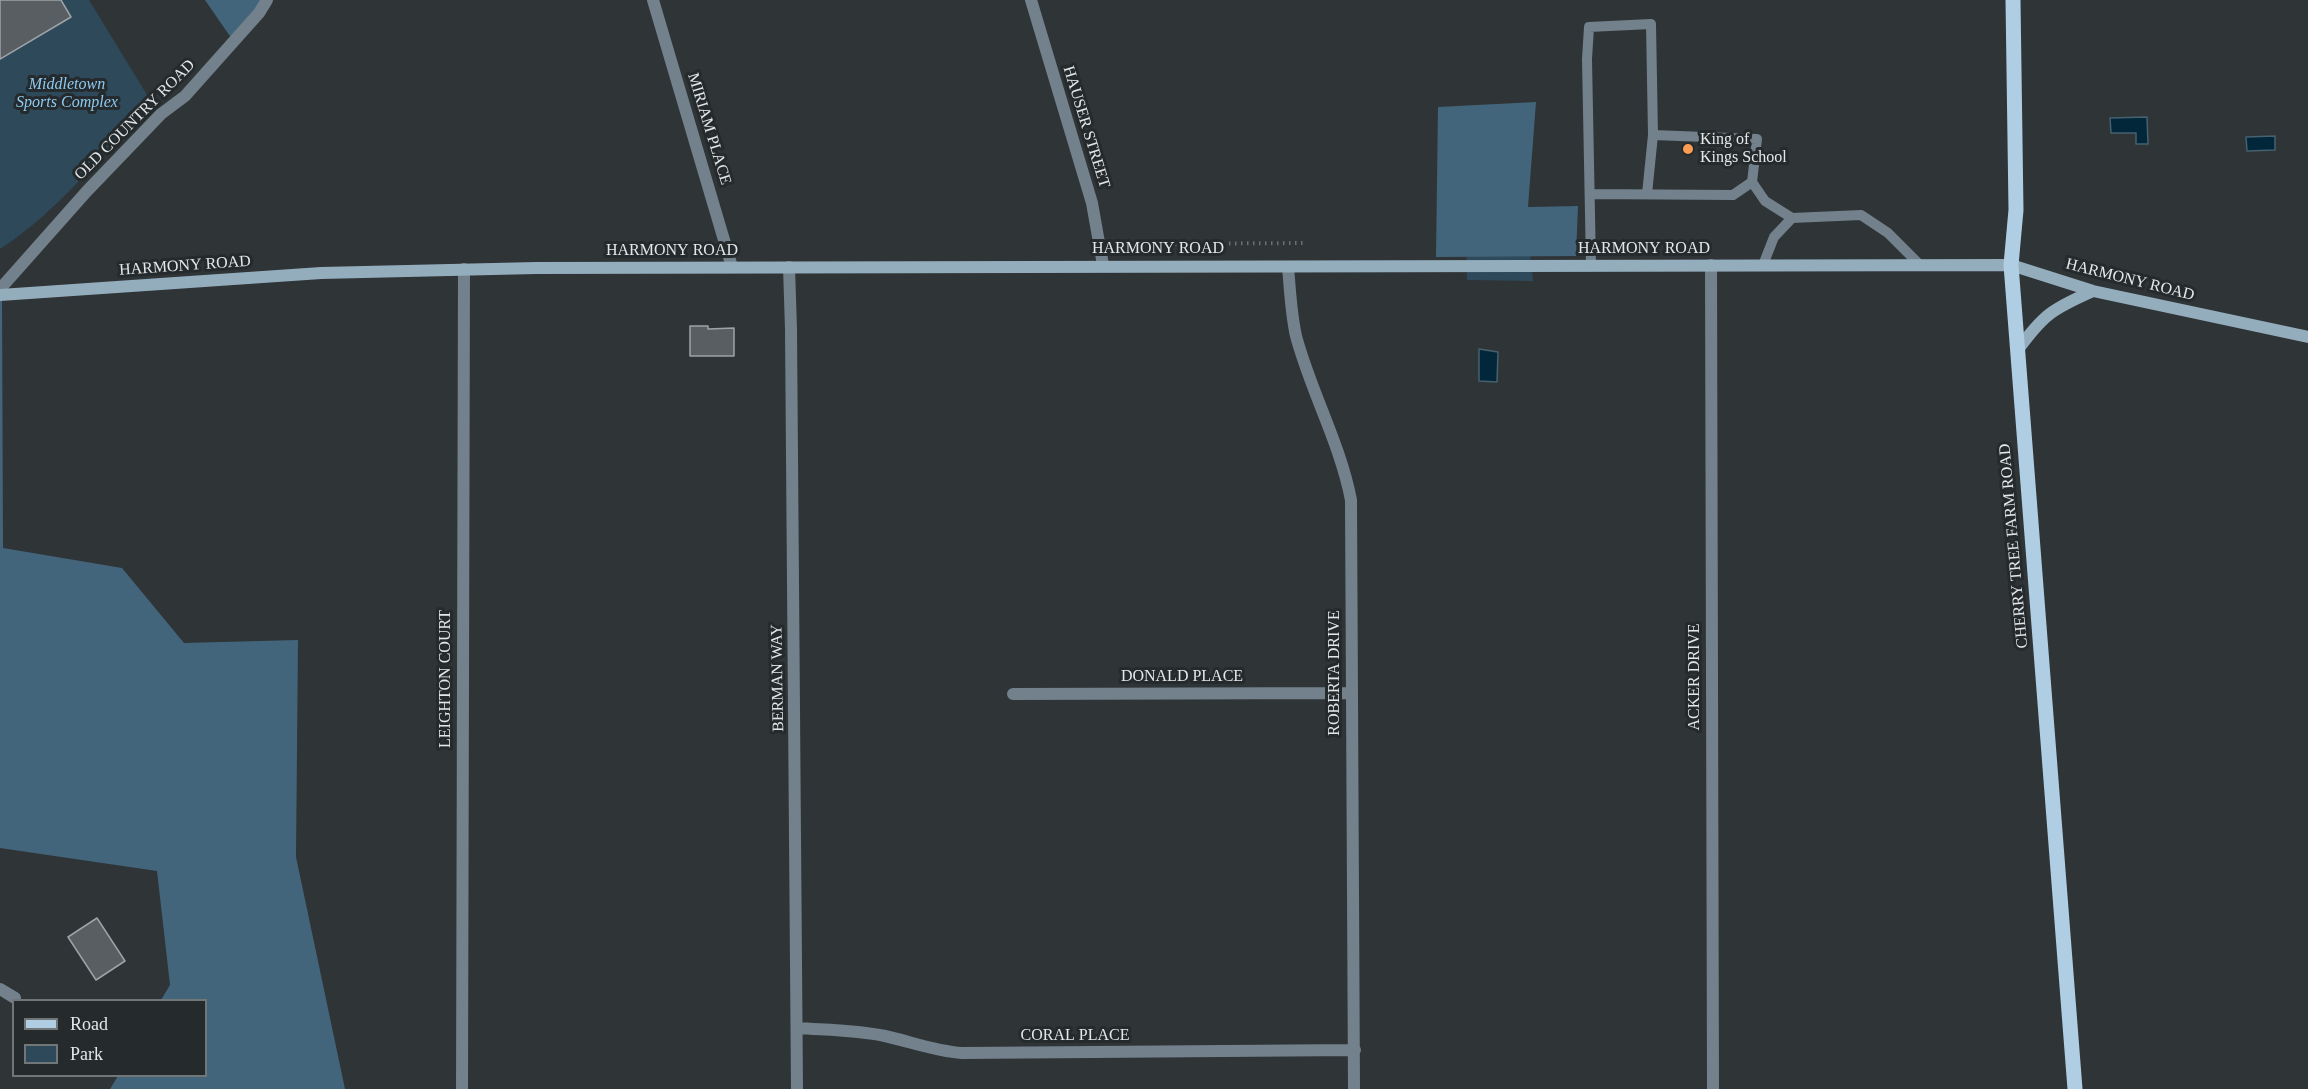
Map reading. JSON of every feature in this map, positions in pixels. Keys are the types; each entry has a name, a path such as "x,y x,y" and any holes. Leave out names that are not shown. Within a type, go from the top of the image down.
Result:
{"main road":[{"name":"CHERRY TREE FARM ROAD","path":"2013,0 2016,210 2011,265 2075,1089"}],"street":[{"name":"OLD COUNTRY ROAD","path":"0,289 87,191 161,114 185,96 259,13 267,0"},
{"name":"MIRIAM PLACE","path":"653,0 732,267"},
{"name":"HAUSER STREET","path":"1031,0 1092,203 1102,266"},
{"name":"ACKER DRIVE","path":"1711,265 1713,1089"},
{"name":"HARMONY ROAD","path":"0,295 321,273 464,269 2011,265 2093,291 2308,337"},
{"name":"BERMAN WAY","path":"789,267 797,1089"},
{"name":"ROBERTA DRIVE","path":"1288,267 1296,336 1342,459 1351,500 1353,524 1351,693 1354,1089"},
{"name":"LEIGHTON COURT","path":"462,1089 464,269"},
{"path":"2016,351 2036,325 2051,312 2093,291"},
{"name":"DONALD PLACE","path":"1013,694 1351,693"},
{"path":"0,989 15,999"},
{"name":"CORAL PLACE","path":"798,1028 861,1032 928,1048 962,1053 1355,1050"}],"lane":[{"path":"1591,266 1587,59 1589,27 1651,24 1653,135 1647,194"},
{"path":"1653,135 1757,139 1752,182 1765,201 1792,218 1861,215 1888,233 1921,266"},
{"path":"1590,194 1733,195 1752,182"},
{"path":"1763,265 1774,237 1792,218"}],"path":[{"path":"1127,244 1306,243"}],"green space":[{"name":"Middletown Sports Complex","path":"0,0 89,0 152,103 61,199 42,217 0,249"},
{"path":"1526,212 1533,281 1467,280 1465,214"}],"shaded area":[{"path":"205,0 269,0 236,45"},
{"path":"1536,102 1528,207 1578,206 1576,256 1436,257 1438,107"},
{"path":"2147,117 2148,144 2136,144 2136,133 2111,133 2110,118"},
{"path":"2275,136 2275,150 2247,151 2246,137"},
{"path":"0,299 2,299 3,548 122,568 184,643 298,640 296,857 345,1089 110,1089 117,1077 207,1077 207,999 162,999 170,985 157,871 0,848"},
{"path":"1479,349 1498,352 1497,382 1479,381"}],"building":[{"path":"0,0 61,0 71,17 0,59"},
{"path":"690,326 708,326 708,329 734,328 734,356 690,356"},
{"path":"97,918 125,961 96,980 68,937"}],"place":[{"name":"King of Kings School","path":"1688,149"}]}
